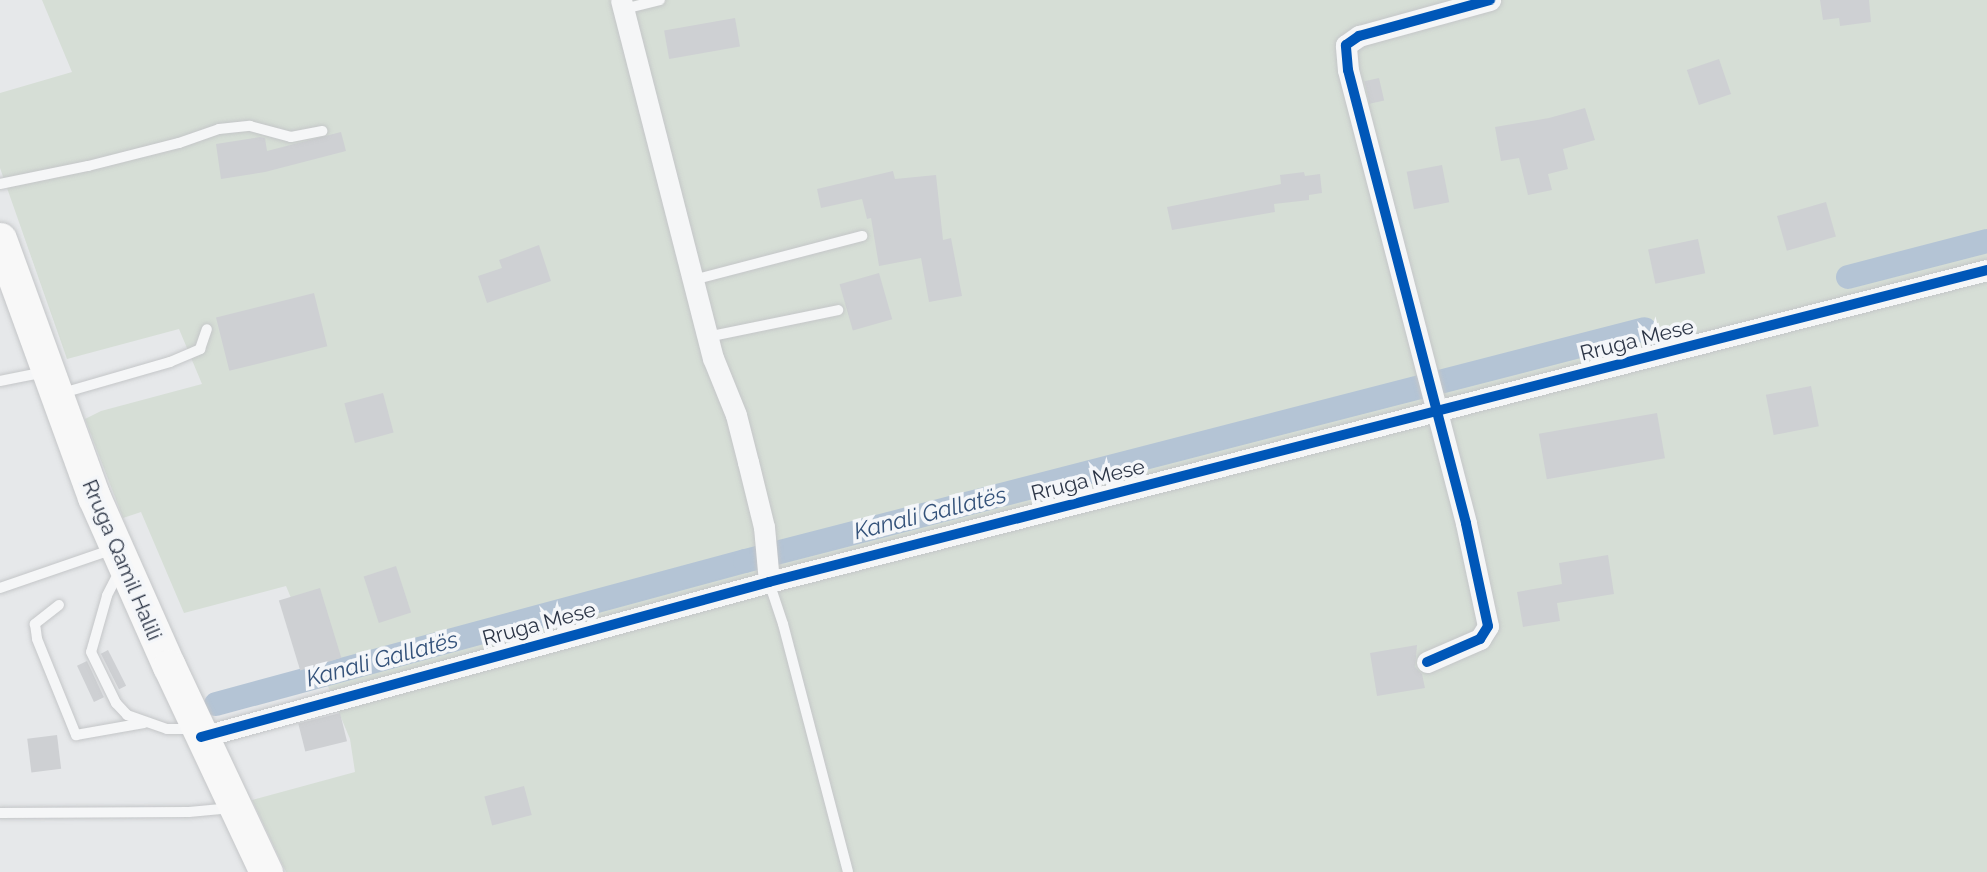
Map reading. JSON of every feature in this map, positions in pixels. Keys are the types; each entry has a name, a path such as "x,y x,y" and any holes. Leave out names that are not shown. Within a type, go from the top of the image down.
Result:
{"main road":[{"name":"Rruga Qamil Halili","path":"0,239 51,384 119,556 266,872"}],"street":[{"path":"1427,662 1480,639 1488,626 1466,523 1348,70 1346,45 1359,36 1490,0"},
{"path":"623,5 707,337 736,415 764,527 769,574"},
{"name":"Rruga Mese","path":"200,733 769,574 1435,405 1987,270"}],"lane":[{"path":"623,5 660,0"},
{"path":"0,184 101,163 179,143 219,129 250,126 291,137 322,131"},
{"path":"693,280 862,236"},
{"path":"707,337 838,310"},
{"path":"0,381 51,384 170,362 200,349 207,330"},
{"path":"0,588 119,556"},
{"path":"119,556 91,652 116,703 127,715 167,729 200,733"},
{"path":"769,574 848,872"},
{"path":"59,604 35,624 37,639 76,735 144,723"},
{"path":"0,813 236,808"}],"shaded area":[{"path":"42,0 1987,0 1987,872 286,872 252,800 355,772 350,739 286,586 184,613 141,512 123,518 85,419 101,411 202,384 179,329 67,359 0,168 0,93 72,72"}],"building":[{"path":"1820,0 1869,0 1871,22 1840,26 1839,18 1823,20"},
{"path":"735,18 740,47 669,59 664,31"},
{"path":"1719,59 1731,94 1699,105 1687,70"},
{"path":"1379,78 1384,100 1370,104 1364,81"},
{"path":"1585,108 1595,140 1563,149 1568,169 1548,174 1552,190 1528,195 1519,158 1501,161 1495,127 1549,118"},
{"path":"341,132 346,151 265,172 221,179 216,144 260,137 265,138 267,151"},
{"path":"1442,165 1449,202 1414,209 1407,172"},
{"path":"893,171 895,179 936,175 943,240 951,238 962,296 929,302 921,258 879,266 871,218 867,219 862,199 821,208 817,189"},
{"path":"1304,172 1305,176 1320,174 1322,193 1309,195 1309,200 1274,204 1275,212 1172,230 1167,207 1281,184 1280,175"},
{"path":"1826,202 1836,237 1787,251 1777,216"},
{"path":"1698,239 1705,273 1655,284 1648,250"},
{"path":"539,245 551,281 487,303 478,276 502,268 499,260"},
{"path":"879,273 892,319 853,330 840,284"},
{"path":"314,293 327,346 229,371 216,317"},
{"path":"1811,386 1819,426 1774,435 1766,395"},
{"path":"383,393 394,433 355,443 344,403"},
{"path":"1657,413 1665,458 1547,479 1539,434"},
{"path":"1608,555 1614,594 1557,603 1560,621 1523,627 1517,592 1562,584 1559,563"},
{"path":"396,566 411,613 379,623 364,577"},
{"path":"320,588 341,658 300,670 279,601"},
{"path":"1417,645 1415,667 1422,674 1425,688 1377,696 1370,653"},
{"path":"108,650 126,686 119,689 101,654"},
{"path":"87,661 104,697 94,702 77,666"},
{"path":"340,713 347,741 305,752 298,723"},
{"path":"57,735 61,769 31,772 27,739"},
{"path":"524,786 532,815 492,826 484,797"}],"waterway":[{"name":"Kanali Gallatës","path":"1848,277 1987,241"},
{"name":"Kanali Gallatës","path":"216,704 745,561 1645,329"}],"cycle path":[{"path":"1427,662 1480,639 1488,626 1466,523 1348,70 1346,45 1359,36 1490,0"},
{"path":"201,737 769,582 1987,270"}]}
